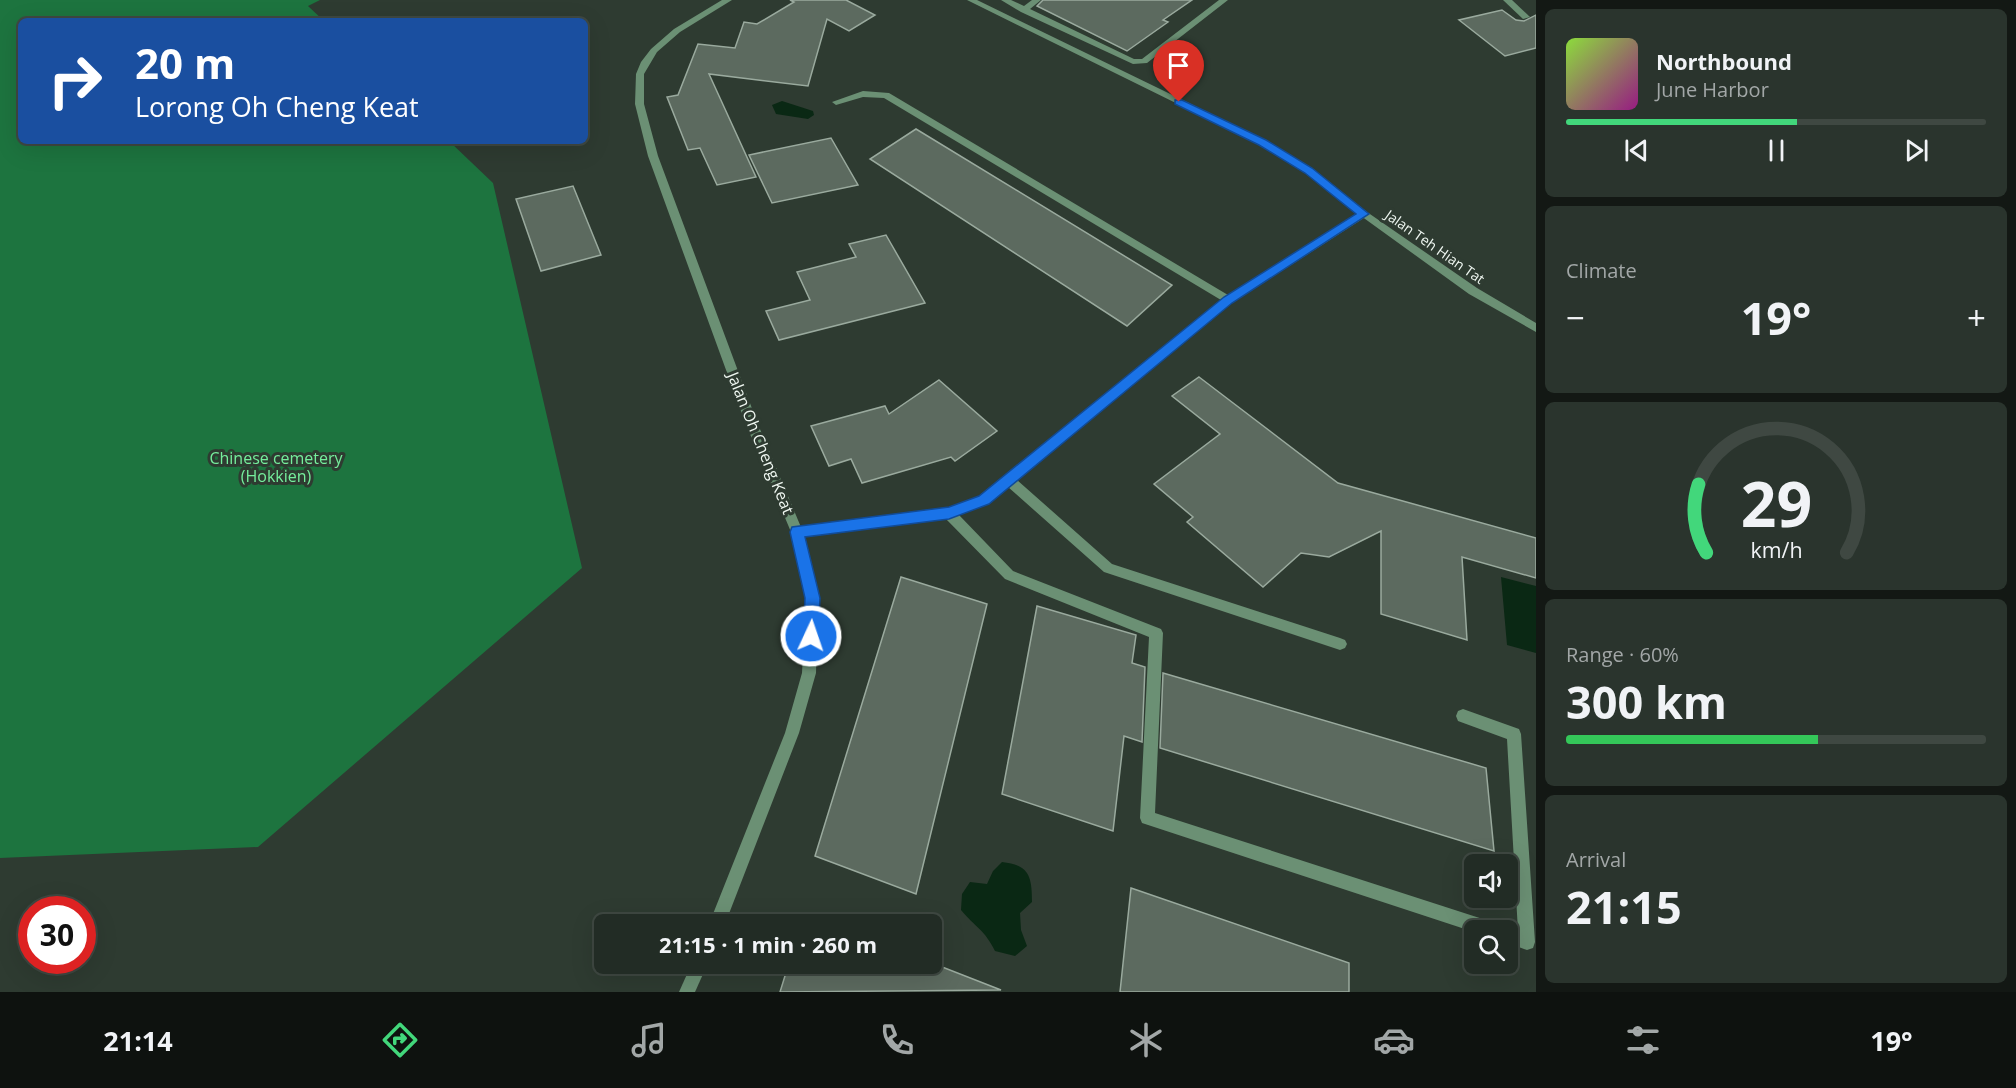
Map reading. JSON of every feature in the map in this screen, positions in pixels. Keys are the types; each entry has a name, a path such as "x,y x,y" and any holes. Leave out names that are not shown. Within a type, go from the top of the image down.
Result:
{"street":[{"name":"Jalan Oh Cheng Keat","path":"721,914 792,734 809,673 812,598 797,532 746,411 653,156 640,112 640,74 657,47 690,21 728,0"},
{"name":"Jalan Teh Hian Tat","path":"971,0 1262,142 1309,170 1364,214 1473,291 1536,328"},
{"path":"1005,0 1133,62 1144,61 1224,0"},
{"path":"1024,10 1037,0"},
{"path":"1508,0 1526,17"},
{"path":"836,102 863,94 886,95 1228,300"},
{"path":"797,532 949,513 984,500 1228,300 1364,214"},
{"path":"1008,480 1108,568 1341,644"},
{"path":"949,513 1009,575 1156,633 1147,818 1464,921"},
{"path":"1463,716 1514,734 1527,942 1518,939"},
{"path":"687,992 695,974"}],"green space":[{"name":"Chinese cemetery (Hokkien)","path":"0,0 320,0 308,6 321,18 18,18 18,144 452,144 493,183 582,568 258,847 0,858"}],"shaded area":[{"path":"782,101 813,111 814,115 808,119 776,114 772,105"},
{"path":"1501,577 1536,586 1536,653 1507,645"},
{"path":"1002,862 1023,869 1031,885 1032,902 1020,913 1021,930 1027,946 1015,956 995,951 984,933 961,910 962,894 970,882 987,884 993,871"}],"building":[{"path":"790,0 846,0 875,15 849,31 827,19 808,86 709,74 756,177 717,185 700,148 688,150 667,97 678,95 698,44 735,48 744,22 757,24 794,2"},
{"path":"1043,0 1192,0 1163,20 1168,22 1127,51 1037,6"},
{"path":"1502,10 1516,20 1524,21 1536,15 1536,48 1505,56 1459,20"},
{"path":"916,129 1172,285 1127,326 870,159"},
{"path":"831,138 858,185 772,203 749,155"},
{"path":"573,186 601,255 541,271 516,199"},
{"path":"886,235 925,303 779,340 766,311 810,300 797,272 856,257 849,244"},
{"path":"1199,377 1338,483 1536,538 1536,578 1462,557 1467,640 1381,614 1381,531 1329,557 1301,553 1263,587 1187,522 1193,517 1154,484 1220,434 1172,396"},
{"path":"939,380 997,431 955,461 951,457 862,483 851,459 829,466 811,426 885,406 889,414"},
{"path":"901,577 987,604 916,894 815,856"},
{"path":"1037,606 1136,635 1132,663 1145,667 1142,742 1124,736 1113,831 1002,794"},
{"path":"1163,673 1486,768 1494,851 1160,748"},
{"path":"1131,888 1349,963 1349,992 1120,992"},
{"path":"942,967 1001,990 780,992 786,974 942,974"}],"route":[{"path":"811,636 812,598 797,532 949,513 984,500 1228,300 1364,214 1309,170 1262,142 1179,102"}]}
